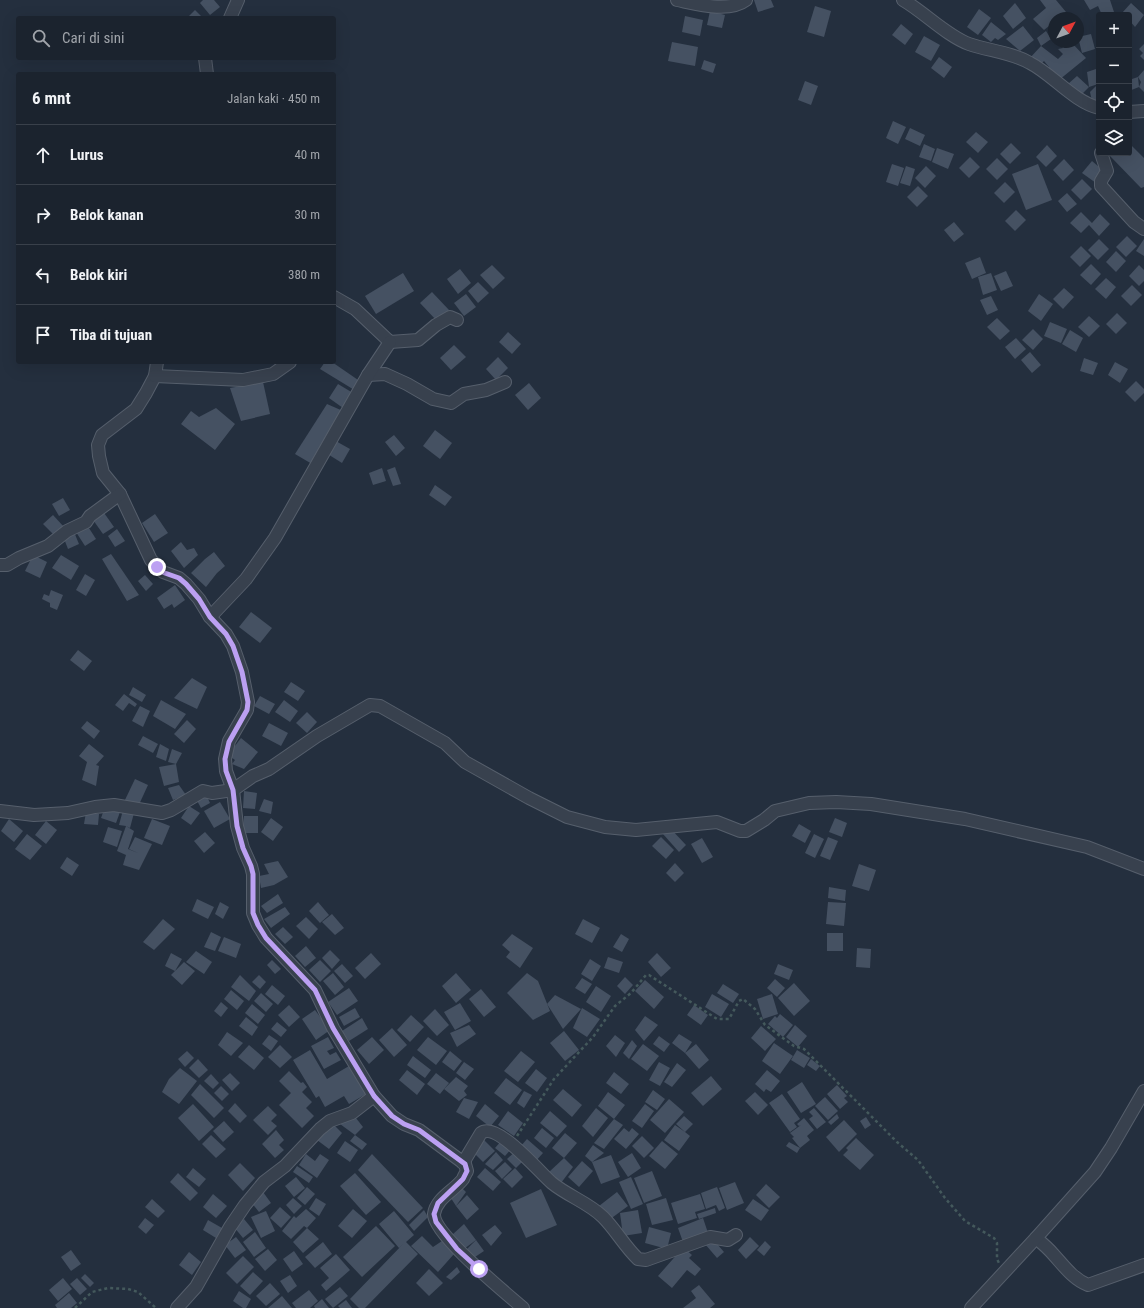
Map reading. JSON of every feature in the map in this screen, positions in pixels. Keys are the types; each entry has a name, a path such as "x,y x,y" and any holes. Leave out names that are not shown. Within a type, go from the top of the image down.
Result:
{"street":[{"path":"231,16 238,0"},
{"path":"677,0 711,6 732,6 741,4 746,0"},
{"path":"903,0 968,44 1016,56 1032,63 1072,93 1096,107"},
{"path":"205,60 207,72"},
{"path":"1132,112 1144,111"},
{"path":"1102,156 1107,171 1101,181 1102,186 1134,222 1144,229"},
{"path":"336,298 355,309 390,342 418,340 436,325 450,317 457,320"},
{"path":"210,617 246,579 275,538 368,375 390,342"},
{"path":"157,364 154,376 136,409 102,435 98,445 99,456 103,473 120,494 151,560 162,572 179,578 199,599 210,617 226,634 233,646 242,672 248,696 247,710 232,735 226,750 225,759 226,771 233,790 237,826 243,848 253,874 253,913 266,938 315,990 333,1028 374,1096 392,1116 404,1124 419,1130 465,1164 467,1171 463,1179 438,1203 434,1214 436,1222 457,1249 523,1308"},
{"path":"154,376 243,380 273,374 287,364"},
{"path":"368,375 385,374 407,384 433,399 451,403 464,394 486,390 505,382"},
{"path":"0,565 7,565 19,558 37,552 48,546 67,531 86,522 90,516 120,494"},
{"path":"0,811 34,815 61,814 114,805 162,813 175,808 203,792 212,793 233,790 253,776 269,769 317,736 370,705 375,704 433,736 444,743 465,762 529,798 567,817 605,827 636,830 720,822 740,831 746,831 775,811 809,803 836,802 871,804 966,819 1079,845 1144,869"},
{"path":"971,1308 1095,1172 1111,1148 1144,1091"},
{"path":"178,1308 196,1287 234,1221 264,1182 285,1166 330,1121 352,1113 374,1096"},
{"path":"463,1163 483,1131 488,1131 512,1143 552,1183 597,1212 638,1259 646,1260 710,1237 728,1240 736,1234"},
{"path":"1036,1238 1079,1282 1088,1285 1144,1265"}],"path":[{"path":"512,1143 554,1079 589,1042 615,1006 631,993 646,975 649,975 717,1019 730,1019 740,1001 743,999 755,1009 765,1025 794,1046 804,1049 918,1160 945,1198 965,1221 994,1238 997,1246 997,1259 1003,1274"},
{"path":"75,1308 92,1292 108,1288 138,1292 156,1308"}],"building":[{"path":"203,0 214,0 220,7 210,15 200,3"},
{"path":"754,0 771,0 774,7 758,12"},
{"path":"1040,0 1056,0 1066,12 1048,12 1048,27 1044,30 1033,19 1046,8"},
{"path":"1084,0 1110,0 1114,12 1101,12 1098,6 1090,10"},
{"path":"1015,3 1026,18 1013,29 1003,16"},
{"path":"1131,3 1144,15 1135,27 1132,24 1132,12 1123,12"},
{"path":"815,6 831,11 824,37 807,32"},
{"path":"979,9 991,18 978,35 967,27"},
{"path":"195,10 201,16 189,16"},
{"path":"710,11 725,15 722,28 707,25"},
{"path":"685,16 703,20 700,36 682,32"},
{"path":"991,22 1006,34 998,40 995,38 991,42 982,35"},
{"path":"901,24 913,34 905,45 892,35"},
{"path":"1023,26 1034,40 1020,51 1006,39"},
{"path":"1046,31 1048,34 1048,41 1041,46 1037,38"},
{"path":"1091,34 1095,49 1082,53 1081,48 1084,48 1084,36"},
{"path":"924,36 940,45 931,61 915,52"},
{"path":"672,42 698,47 695,66 668,61"},
{"path":"1144,44 1144,60 1140,56 1143,53 1139,49"},
{"path":"1041,46 1058,59 1063,54 1058,49 1063,48 1077,48 1086,58 1059,80 1046,69 1049,67 1044,61 1039,66 1029,59"},
{"path":"939,57 952,67 944,78 931,68"},
{"path":"704,60 716,64 713,73 701,69"},
{"path":"1096,69 1096,84 1089,87 1087,72"},
{"path":"1144,70 1144,92 1139,87 1141,82 1138,77"},
{"path":"1077,76 1089,87 1079,97 1068,84"},
{"path":"1138,77 1139,87 1132,90 1132,84 1132,79"},
{"path":"805,81 818,86 811,105 798,100"},
{"path":"1096,86 1096,104 1093,106 1090,92"},
{"path":"893,121 906,127 898,144 886,138"},
{"path":"910,128 925,135 920,146 905,139"},
{"path":"976,132 988,142 978,153 966,142"},
{"path":"1011,143 1021,153 1010,164 1000,154"},
{"path":"924,144 935,149 931,161 919,157"},
{"path":"1047,145 1057,156 1046,167 1036,157"},
{"path":"1132,146 1144,158 1144,187 1141,188 1110,156 1132,156"},
{"path":"937,148 954,154 948,169 932,162"},
{"path":"970,157 980,167 969,178 959,168"},
{"path":"997,158 1008,169 997,180 986,169"},
{"path":"1064,159 1074,170 1063,181 1053,170"},
{"path":"1092,161 1105,172 1096,183 1082,173"},
{"path":"892,164 904,168 898,186 886,182"},
{"path":"1038,164 1052,200 1026,210 1012,174"},
{"path":"906,166 915,169 910,186 900,183"},
{"path":"926,166 936,176 925,188 915,178"},
{"path":"1082,179 1092,189 1081,200 1071,190"},
{"path":"1005,182 1015,192 1004,203 994,193"},
{"path":"918,186 928,196 917,207 907,197"},
{"path":"1067,193 1077,204 1067,212 1058,201"},
{"path":"1016,210 1026,220 1015,231 1005,221"},
{"path":"1081,212 1092,223 1100,214 1110,224 1099,236 1089,225 1081,233 1070,223"},
{"path":"954,222 964,234 954,242 944,230"},
{"path":"1127,236 1137,246 1126,257 1116,247"},
{"path":"1099,239 1109,249 1098,260 1088,250"},
{"path":"1144,239 1144,256 1136,251"},
{"path":"1081,246 1091,256 1080,267 1070,257"},
{"path":"1116,251 1126,261 1116,272 1106,262"},
{"path":"980,257 986,273 972,279 965,263"},
{"path":"1091,264 1101,274 1091,285 1080,275"},
{"path":"492,265 505,278 493,289 480,275"},
{"path":"1139,265 1144,270 1144,281 1139,286 1129,276"},
{"path":"460,269 471,283 458,294 447,279"},
{"path":"1006,271 1013,286 1001,291 994,276"},
{"path":"403,273 414,291 376,314 365,296"},
{"path":"991,273 997,290 983,295 978,277"},
{"path":"1106,278 1116,287 1106,299 1095,289"},
{"path":"478,282 489,293 478,303 468,291"},
{"path":"1132,285 1142,295 1131,306 1121,296"},
{"path":"1064,288 1074,297 1063,309 1053,299"},
{"path":"432,292 449,310 437,321 420,303"},
{"path":"466,294 476,307 464,316 454,303"},
{"path":"1039,294 1053,304 1041,321 1028,311"},
{"path":"991,296 998,310 987,315 980,300"},
{"path":"1117,313 1127,323 1116,334 1106,324"},
{"path":"1089,316 1100,326 1089,337 1078,327"},
{"path":"997,318 1010,331 1000,340 987,327"},
{"path":"1050,322 1067,329 1061,343 1044,336"},
{"path":"1033,329 1043,339 1033,350 1022,340"},
{"path":"1070,330 1083,338 1076,352 1062,344"},
{"path":"508,332 521,344 512,354 499,342"},
{"path":"1016,338 1026,349 1015,359 1005,347"},
{"path":"454,345 466,357 451,370 440,358"},
{"path":"1030,352 1041,365 1032,373 1021,360"},
{"path":"498,357 508,368 496,380 486,369"},
{"path":"1084,358 1098,363 1093,375 1080,371"},
{"path":"1115,362 1128,369 1120,383 1108,375"},
{"path":"324,364 335,364 361,382 356,391 320,369"},
{"path":"1136,381 1144,389 1144,393 1135,402 1125,392"},
{"path":"263,382 270,414 241,421 230,388"},
{"path":"529,383 541,398 528,410 515,395"},
{"path":"338,384 353,393 343,408 329,398"},
{"path":"327,404 343,411 312,464 295,454"},
{"path":"216,408 235,424 215,450 181,424 191,411 199,417"},
{"path":"435,430 452,443 440,459 423,446"},
{"path":"394,435 405,448 396,456 385,442"},
{"path":"334,440 350,449 342,463 326,453"},
{"path":"395,467 401,484 393,486 387,470"},
{"path":"382,468 386,481 373,485 369,473"},
{"path":"435,485 452,497 445,506 429,495"},
{"path":"63,498 70,510 59,516 52,504"},
{"path":"102,510 114,527 103,534 91,517"},
{"path":"155,514 168,533 154,542 142,523"},
{"path":"53,515 64,527 55,536 43,524"},
{"path":"87,525 96,539 85,546 76,532"},
{"path":"117,529 125,541 115,547 108,536"},
{"path":"74,532 79,544 68,549 63,536"},
{"path":"181,542 187,550 194,548 198,555 184,568 171,551"},
{"path":"214,552 225,566 217,573 206,587 191,573"},
{"path":"111,554 139,595 127,601 102,559"},
{"path":"33,555 47,562 40,578 25,571"},
{"path":"61,555 79,566 71,580 52,568"},
{"path":"85,574 95,580 86,596 76,590"},
{"path":"145,575 153,584 146,591 138,581"},
{"path":"175,585 185,600 174,608 172,604 164,609 157,598"},
{"path":"51,590 63,595 57,610 50,607 50,603 42,599 44,594 49,596"},
{"path":"251,612 272,628 260,643 239,627"},
{"path":"78,650 92,661 84,671 70,660"},
{"path":"192,678 207,687 197,709 174,698"},
{"path":"291,682 305,691 298,701 284,692"},
{"path":"133,687 146,695 142,702 129,695"},
{"path":"124,694 137,704 135,707 129,703 123,711 115,705"},
{"path":"260,696 275,704 269,714 254,706"},
{"path":"161,700 186,714 175,729 153,716"},
{"path":"284,700 298,711 290,722 275,712"},
{"path":"140,706 150,711 143,727 132,721"},
{"path":"307,712 317,722 307,733 296,723"},
{"path":"187,720 196,729 184,743 174,734"},
{"path":"87,721 100,731 94,739 81,728"},
{"path":"269,723 288,733 281,746 262,736"},
{"path":"143,736 158,744 153,753 138,745"},
{"path":"241,738 258,752 244,769 232,764 235,760 228,755"},
{"path":"89,744 104,756 96,765 99,766 96,786 82,780 87,762 79,756"},
{"path":"160,744 169,749 166,761 156,757"},
{"path":"172,749 182,753 176,764 168,762"},
{"path":"176,764 179,782 164,786 159,767"},
{"path":"135,779 148,785 137,809 124,802"},
{"path":"179,785 186,795 173,800 168,788"},
{"path":"244,791 257,793 255,809 243,808"},
{"path":"205,792 210,803 201,808 195,797"},
{"path":"264,799 273,802 271,814 259,811"},
{"path":"220,802 230,819 214,828 204,811"},
{"path":"189,806 200,813 191,825 181,818"},
{"path":"105,807 120,812 116,823 101,818"},
{"path":"123,810 134,813 130,828 119,825"},
{"path":"86,812 99,814 98,825 84,824"},
{"path":"244,816 258,816 258,833 243,833"},
{"path":"271,818 283,827 273,841 261,832"},
{"path":"835,818 847,823 842,837 829,832"},
{"path":"9,819 23,831 14,842 1,831"},
{"path":"152,819 170,826 162,845 144,838"},
{"path":"46,821 57,830 46,844 35,835"},
{"path":"799,824 811,831 805,843 792,836"},
{"path":"126,826 134,831 128,849 138,853 129,849 135,837 152,844 139,870 123,865 126,855 117,851"},
{"path":"108,827 122,831 117,847 103,842"},
{"path":"670,828 686,845 679,852 663,834"},
{"path":"205,832 215,843 204,853 194,841"},
{"path":"27,834 42,846 30,860 15,849"},
{"path":"814,834 824,839 815,858 805,853"},
{"path":"661,837 674,850 666,859 652,846"},
{"path":"828,837 838,841 830,860 820,856"},
{"path":"702,838 713,857 702,863 691,844"},
{"path":"67,857 79,865 72,876 60,868"},
{"path":"278,861 288,877 274,885 261,888 259,876 269,874 264,864"},
{"path":"675,863 684,873 675,882 666,873"},
{"path":"859,864 876,870 869,891 852,886"},
{"path":"829,887 846,890 845,901 828,898"},
{"path":"278,894 283,903 267,913 261,906"},
{"path":"197,899 214,907 208,919 192,911"},
{"path":"220,902 229,907 223,919 215,914"},
{"path":"318,902 329,915 320,923 309,911"},
{"path":"828,902 846,903 844,926 826,924"},
{"path":"285,907 290,914 271,928 264,919"},
{"path":"332,914 344,928 335,935 322,922"},
{"path":"306,917 318,929 309,939 296,926"},
{"path":"163,919 175,929 154,950 143,942"},
{"path":"583,919 600,928 592,943 575,934"},
{"path":"283,927 293,937 285,944 275,934"},
{"path":"211,932 221,937 215,951 204,947"},
{"path":"827,933 843,933 843,951 827,951"},
{"path":"512,934 533,948 520,968 506,957 510,952 502,945"},
{"path":"621,934 629,939 622,952 613,947"},
{"path":"224,937 241,944 236,958 218,951"},
{"path":"306,946 316,958 305,967 295,956"},
{"path":"857,948 871,949 870,968 856,967"},
{"path":"330,950 340,960 332,969 322,958"},
{"path":"196,951 212,962 204,974 186,962"},
{"path":"171,953 182,959 175,971 165,966"},
{"path":"371,953 381,964 365,979 355,968"},
{"path":"657,953 671,968 661,977 648,962"},
{"path":"608,957 623,962 619,973 604,968"},
{"path":"590,959 601,966 592,981 581,974"},
{"path":"272,960 281,969 275,974 267,965"},
{"path":"320,960 331,971 320,982 309,970"},
{"path":"184,962 195,971 182,985 171,975"},
{"path":"342,964 353,976 345,983 334,971"},
{"path":"778,964 793,970 789,980 774,974"},
{"path":"333,973 344,987 335,995 323,981"},
{"path":"456,973 471,990 456,1003 442,986"},
{"path":"527,973 538,981 550,1011 533,1020 507,993"},
{"path":"240,975 256,991 249,1001 231,987"},
{"path":"259,975 266,982 260,989 252,982"},
{"path":"625,977 633,985 625,994 617,986"},
{"path":"582,978 592,984 585,994 575,988"},
{"path":"775,979 785,988 777,997 767,988"},
{"path":"645,980 664,997 654,1009 635,991"},
{"path":"794,983 810,1001 794,1016 778,998"},
{"path":"723,984 739,994 733,1003 717,993"},
{"path":"272,985 285,996 278,1005 265,994"},
{"path":"596,986 611,996 601,1012 586,1002"},
{"path":"349,988 358,1001 337,1015 328,1002"},
{"path":"481,989 496,1007 484,1017 469,999"},
{"path":"231,990 244,1001 237,1010 224,999"},
{"path":"261,993 273,1004 266,1012 254,1001"},
{"path":"712,994 729,1004 721,1017 705,1007"},
{"path":"772,994 778,1014 763,1019 757,999"},
{"path":"555,995 581,1009 563,1029 547,1004"},
{"path":"221,1002 228,1008 221,1017 214,1011"},
{"path":"460,1003 471,1021 455,1030 444,1012"},
{"path":"252,1004 265,1015 258,1024 245,1013"},
{"path":"289,1005 300,1017 289,1027 278,1015"},
{"path":"694,1005 708,1015 701,1025 687,1015"},
{"path":"355,1008 360,1017 344,1026 339,1017"},
{"path":"582,1008 600,1019 587,1037 573,1028"},
{"path":"435,1009 449,1025 437,1036 423,1021"},
{"path":"315,1010 330,1030 316,1040 302,1019"},
{"path":"780,1014 793,1025 783,1037 768,1024 775,1016 777,1018"},
{"path":"411,1015 424,1027 410,1042 397,1030"},
{"path":"645,1016 658,1025 644,1041 635,1030"},
{"path":"246,1017 258,1027 252,1036 239,1026"},
{"path":"362,1018 368,1029 349,1041 342,1031"},
{"path":"277,1022 287,1030 281,1037 271,1029"},
{"path":"469,1025 476,1034 457,1047 450,1033"},
{"path":"795,1025 807,1036 798,1047 786,1037"},
{"path":"761,1026 776,1039 765,1051 751,1038"},
{"path":"392,1028 407,1045 394,1057 379,1040"},
{"path":"564,1031 579,1050 565,1061 550,1043"},
{"path":"227,1032 243,1043 231,1056 218,1045"},
{"path":"679,1034 692,1042 685,1053 672,1043"},
{"path":"269,1035 278,1041 271,1051 262,1044"},
{"path":"615,1035 625,1043 616,1057 606,1046"},
{"path":"659,1036 670,1044 664,1052 653,1044"},
{"path":"328,1037 334,1048 327,1051 330,1055 336,1052 341,1060 324,1069 311,1046"},
{"path":"372,1037 384,1050 369,1064 357,1050"},
{"path":"428,1037 447,1051 436,1065 417,1050"},
{"path":"632,1040 637,1046 629,1059 623,1053"},
{"path":"774,1043 793,1056 780,1074 762,1061"},
{"path":"643,1044 659,1056 647,1071 631,1059"},
{"path":"696,1044 709,1060 699,1069 685,1053"},
{"path":"249,1045 264,1058 254,1070 238,1057"},
{"path":"280,1045 292,1057 280,1068 268,1057"},
{"path":"310,1050 327,1079 349,1066 366,1094 349,1104 344,1096 325,1107 319,1096 316,1098 293,1060"},
{"path":"797,1050 810,1058 804,1068 791,1060"},
{"path":"187,1051 194,1058 185,1067 178,1059"},
{"path":"450,1051 462,1061 454,1071 442,1062"},
{"path":"521,1051 535,1062 518,1082 504,1071"},
{"path":"413,1056 431,1070 425,1078 407,1065"},
{"path":"198,1059 208,1070 199,1078 189,1068"},
{"path":"811,1059 820,1066 816,1071 807,1065"},
{"path":"464,1062 474,1069 465,1080 456,1073"},
{"path":"659,1062 670,1068 660,1086 649,1080"},
{"path":"677,1063 686,1070 672,1087 664,1082"},
{"path":"180,1068 197,1081 179,1104 162,1092 169,1079"},
{"path":"536,1069 547,1078 537,1092 525,1083"},
{"path":"407,1070 425,1084 417,1095 399,1080"},
{"path":"767,1070 780,1081 771,1092 766,1089 764,1092 755,1084"},
{"path":"289,1071 307,1087 302,1092 312,1102 306,1108 314,1116 302,1128 279,1105 291,1093 279,1081"},
{"path":"614,1072 629,1084 621,1094 606,1083"},
{"path":"230,1073 240,1083 232,1091 222,1080"},
{"path":"436,1073 449,1083 440,1094 427,1084"},
{"path":"211,1074 219,1083 213,1089 204,1081"},
{"path":"711,1076 722,1089 703,1106 691,1093"},
{"path":"456,1077 468,1086 464,1091 467,1095 459,1101 444,1089"},
{"path":"506,1078 522,1090 510,1105 494,1093"},
{"path":"802,1082 816,1104 801,1113 787,1092"},
{"path":"200,1084 224,1108 214,1118 191,1095"},
{"path":"837,1085 847,1096 844,1098 848,1102 840,1109 827,1094"},
{"path":"221,1086 229,1094 222,1101 214,1093"},
{"path":"563,1089 582,1105 572,1117 553,1100"},
{"path":"653,1090 665,1099 657,1110 645,1102"},
{"path":"524,1091 532,1095 524,1108 517,1103"},
{"path":"608,1092 625,1105 614,1119 598,1106"},
{"path":"755,1092 768,1105 758,1115 745,1101"},
{"path":"782,1094 800,1119 794,1123 797,1127 790,1132 769,1103"},
{"path":"825,1097 838,1111 828,1120 815,1106"},
{"path":"464,1098 478,1102 469,1119 456,1112"},
{"path":"669,1099 684,1112 665,1133 650,1120"},
{"path":"235,1103 247,1116 240,1123 228,1111"},
{"path":"193,1104 214,1127 199,1141 178,1118"},
{"path":"485,1104 499,1116 490,1127 476,1116"},
{"path":"645,1104 654,1111 642,1128 632,1121"},
{"path":"268,1106 277,1115 271,1121 277,1126 268,1135 253,1120"},
{"path":"596,1108 608,1118 593,1137 582,1126"},
{"path":"814,1108 826,1122 817,1129 809,1119 813,1116 809,1112"},
{"path":"508,1111 523,1123 514,1136 498,1125"},
{"path":"550,1111 567,1126 557,1137 540,1123"},
{"path":"352,1113 363,1127 355,1135 340,1124"},
{"path":"837,1114 839,1118 831,1125 828,1122"},
{"path":"684,1116 693,1124 685,1132 676,1124"},
{"path":"866,1117 871,1125 865,1129 860,1121"},
{"path":"804,1118 814,1130 807,1136 810,1140 800,1148 790,1133 801,1125 799,1126 797,1124"},
{"path":"614,1119 623,1125 604,1149 594,1143"},
{"path":"844,1120 857,1134 839,1152 826,1137"},
{"path":"224,1121 234,1132 223,1142 213,1131"},
{"path":"330,1121 342,1133 329,1149 317,1140"},
{"path":"675,1125 690,1136 679,1151 664,1140"},
{"path":"542,1128 554,1138 546,1148 534,1138"},
{"path":"624,1128 629,1132 632,1128 639,1134 626,1149 614,1139"},
{"path":"276,1130 284,1140 279,1145 284,1150 275,1158 262,1144"},
{"path":"565,1133 577,1143 564,1158 552,1148"},
{"path":"211,1135 226,1149 216,1158 202,1144"},
{"path":"355,1135 367,1144 362,1150 350,1141"},
{"path":"642,1136 654,1148 644,1158 632,1146"},
{"path":"856,1138 874,1155 860,1170 843,1155 848,1150 846,1148"},
{"path":"527,1139 543,1153 535,1162 520,1147"},
{"path":"484,1140 495,1151 483,1162 472,1151"},
{"path":"502,1140 512,1148 505,1156 495,1148"},
{"path":"345,1141 358,1150 350,1162 337,1153"},
{"path":"662,1141 678,1154 665,1169 649,1156"},
{"path":"789,1142 800,1148 797,1153 786,1146"},
{"path":"593,1145 604,1153 592,1162 585,1156"},
{"path":"516,1151 524,1160 516,1168 507,1159"},
{"path":"496,1152 503,1160 493,1170 485,1164"},
{"path":"632,1153 641,1168 628,1177 618,1162"},
{"path":"306,1154 315,1161 320,1154 329,1160 317,1178 299,1165"},
{"path":"372,1154 423,1208 408,1222 358,1170"},
{"path":"611,1155 620,1177 601,1184 592,1162"},
{"path":"564,1158 573,1167 561,1183 548,1173"},
{"path":"582,1161 593,1171 579,1187 568,1177"},
{"path":"505,1162 512,1169 502,1179 495,1171"},
{"path":"240,1163 255,1178 243,1191 228,1175"},
{"path":"297,1166 313,1177 309,1183 293,1172"},
{"path":"193,1168 206,1179 199,1187 186,1177"},
{"path":"485,1168 501,1182 493,1191 477,1177"},
{"path":"515,1168 523,1177 512,1188 503,1179"},
{"path":"652,1171 662,1196 644,1203 634,1178"},
{"path":"178,1173 198,1193 190,1201 170,1182"},
{"path":"355,1173 381,1202 366,1215 340,1186"},
{"path":"296,1177 305,1188 294,1197 285,1186"},
{"path":"631,1177 643,1204 631,1209 619,1182"},
{"path":"735,1182 744,1203 727,1210 719,1188"},
{"path":"766,1184 780,1197 769,1208 756,1195"},
{"path":"307,1187 315,1194 305,1205 297,1198"},
{"path":"461,1187 466,1192 456,1206 449,1195"},
{"path":"717,1187 725,1208 719,1211 716,1205 706,1209 701,1193"},
{"path":"541,1189 557,1225 526,1238 510,1203"},
{"path":"263,1192 271,1203 259,1212 251,1202"},
{"path":"617,1192 628,1206 609,1220 599,1206"},
{"path":"213,1194 227,1206 216,1218 203,1207"},
{"path":"700,1194 705,1209 695,1212 697,1218 678,1224 671,1203"},
{"path":"467,1195 479,1209 467,1220 456,1206"},
{"path":"293,1198 302,1206 294,1214 286,1205"},
{"path":"316,1198 326,1204 319,1216 309,1209"},
{"path":"666,1198 673,1220 652,1225 646,1204"},
{"path":"152,1199 165,1211 158,1218 145,1207"},
{"path":"753,1199 769,1210 761,1221 745,1210"},
{"path":"280,1207 291,1217 281,1228 270,1218"},
{"path":"715,1208 716,1213 699,1219 697,1214"},
{"path":"306,1209 316,1218 307,1228 304,1226 291,1239 282,1231 294,1216 296,1218"},
{"path":"353,1209 367,1221 352,1238 338,1226"},
{"path":"424,1210 428,1217 414,1231 409,1225"},
{"path":"638,1210 642,1233 623,1236 620,1213"},
{"path":"266,1211 275,1231 261,1238 251,1217"},
{"path":"394,1211 414,1235 406,1242 418,1254 365,1308 359,1308 350,1299 404,1243 399,1248 379,1224"},
{"path":"145,1218 154,1225 146,1234 138,1227"},
{"path":"703,1218 708,1233 683,1242 678,1228"},
{"path":"244,1219 253,1230 243,1238 234,1227"},
{"path":"208,1220 222,1228 216,1238 203,1230"},
{"path":"464,1224 476,1240 464,1249 452,1235"},
{"path":"495,1225 502,1233 491,1246 482,1235"},
{"path":"376,1226 395,1246 362,1277 343,1257"},
{"path":"649,1227 671,1233 667,1249 645,1243"},
{"path":"307,1228 319,1239 303,1253 293,1242"},
{"path":"255,1232 266,1248 254,1257 243,1242"},
{"path":"422,1236 433,1247 442,1241 454,1254 438,1272 411,1246"},
{"path":"236,1237 246,1250 235,1258 225,1245"},
{"path":"750,1237 759,1246 746,1259 738,1250"},
{"path":"712,1238 724,1252 717,1258 705,1244"},
{"path":"476,1240 484,1251 472,1259 464,1252"},
{"path":"765,1241 771,1247 764,1256 757,1250"},
{"path":"323,1242 332,1254 315,1268 305,1257"},
{"path":"268,1249 277,1260 265,1271 255,1259"},
{"path":"685,1249 692,1255 689,1258 701,1269 695,1276 687,1270 672,1288 658,1276 680,1251"},
{"path":"71,1250 81,1264 71,1271 61,1257"},
{"path":"294,1251 303,1264 292,1272 283,1259"},
{"path":"189,1252 201,1262 192,1275 179,1265"},
{"path":"336,1254 350,1270 326,1291 321,1285 329,1278 320,1268"},
{"path":"243,1256 254,1267 237,1284 226,1273"},
{"path":"457,1267 460,1272 451,1280 446,1277"},
{"path":"429,1269 443,1283 429,1296 416,1283"},
{"path":"253,1272 263,1281 250,1295 240,1286"},
{"path":"85,1274 94,1283 90,1287 81,1278"},
{"path":"290,1275 297,1286 288,1293 280,1281"},
{"path":"63,1278 72,1289 58,1301 49,1290"},
{"path":"77,1278 87,1289 80,1295 70,1284"},
{"path":"270,1283 280,1294 266,1306 256,1296"},
{"path":"699,1285 715,1304 710,1308 683,1308 696,1298 691,1291"},
{"path":"340,1287 348,1296 333,1308 325,1299"},
{"path":"309,1290 318,1301 310,1308 296,1308 292,1303"},
{"path":"239,1291 251,1299 246,1308 243,1308 233,1301"},
{"path":"69,1293 77,1303 71,1308 57,1308 55,1305"},
{"path":"282,1296 292,1308 268,1308"},
{"path":"322,1299 329,1308 315,1308 314,1306"},
{"path":"346,1300 352,1308 340,1308 338,1306"}],"route":[{"path":"157,567 162,572 179,578 199,599 210,617 226,634 233,646 242,672 248,696 247,710 232,735 226,750 225,759 226,771 233,790 237,826 243,848 253,874 253,913 258,925 266,938 315,990 327,1018 374,1096 392,1116 404,1124 419,1130 465,1164 467,1171 463,1179 438,1203 434,1214 436,1222 457,1249 479,1269"}]}
